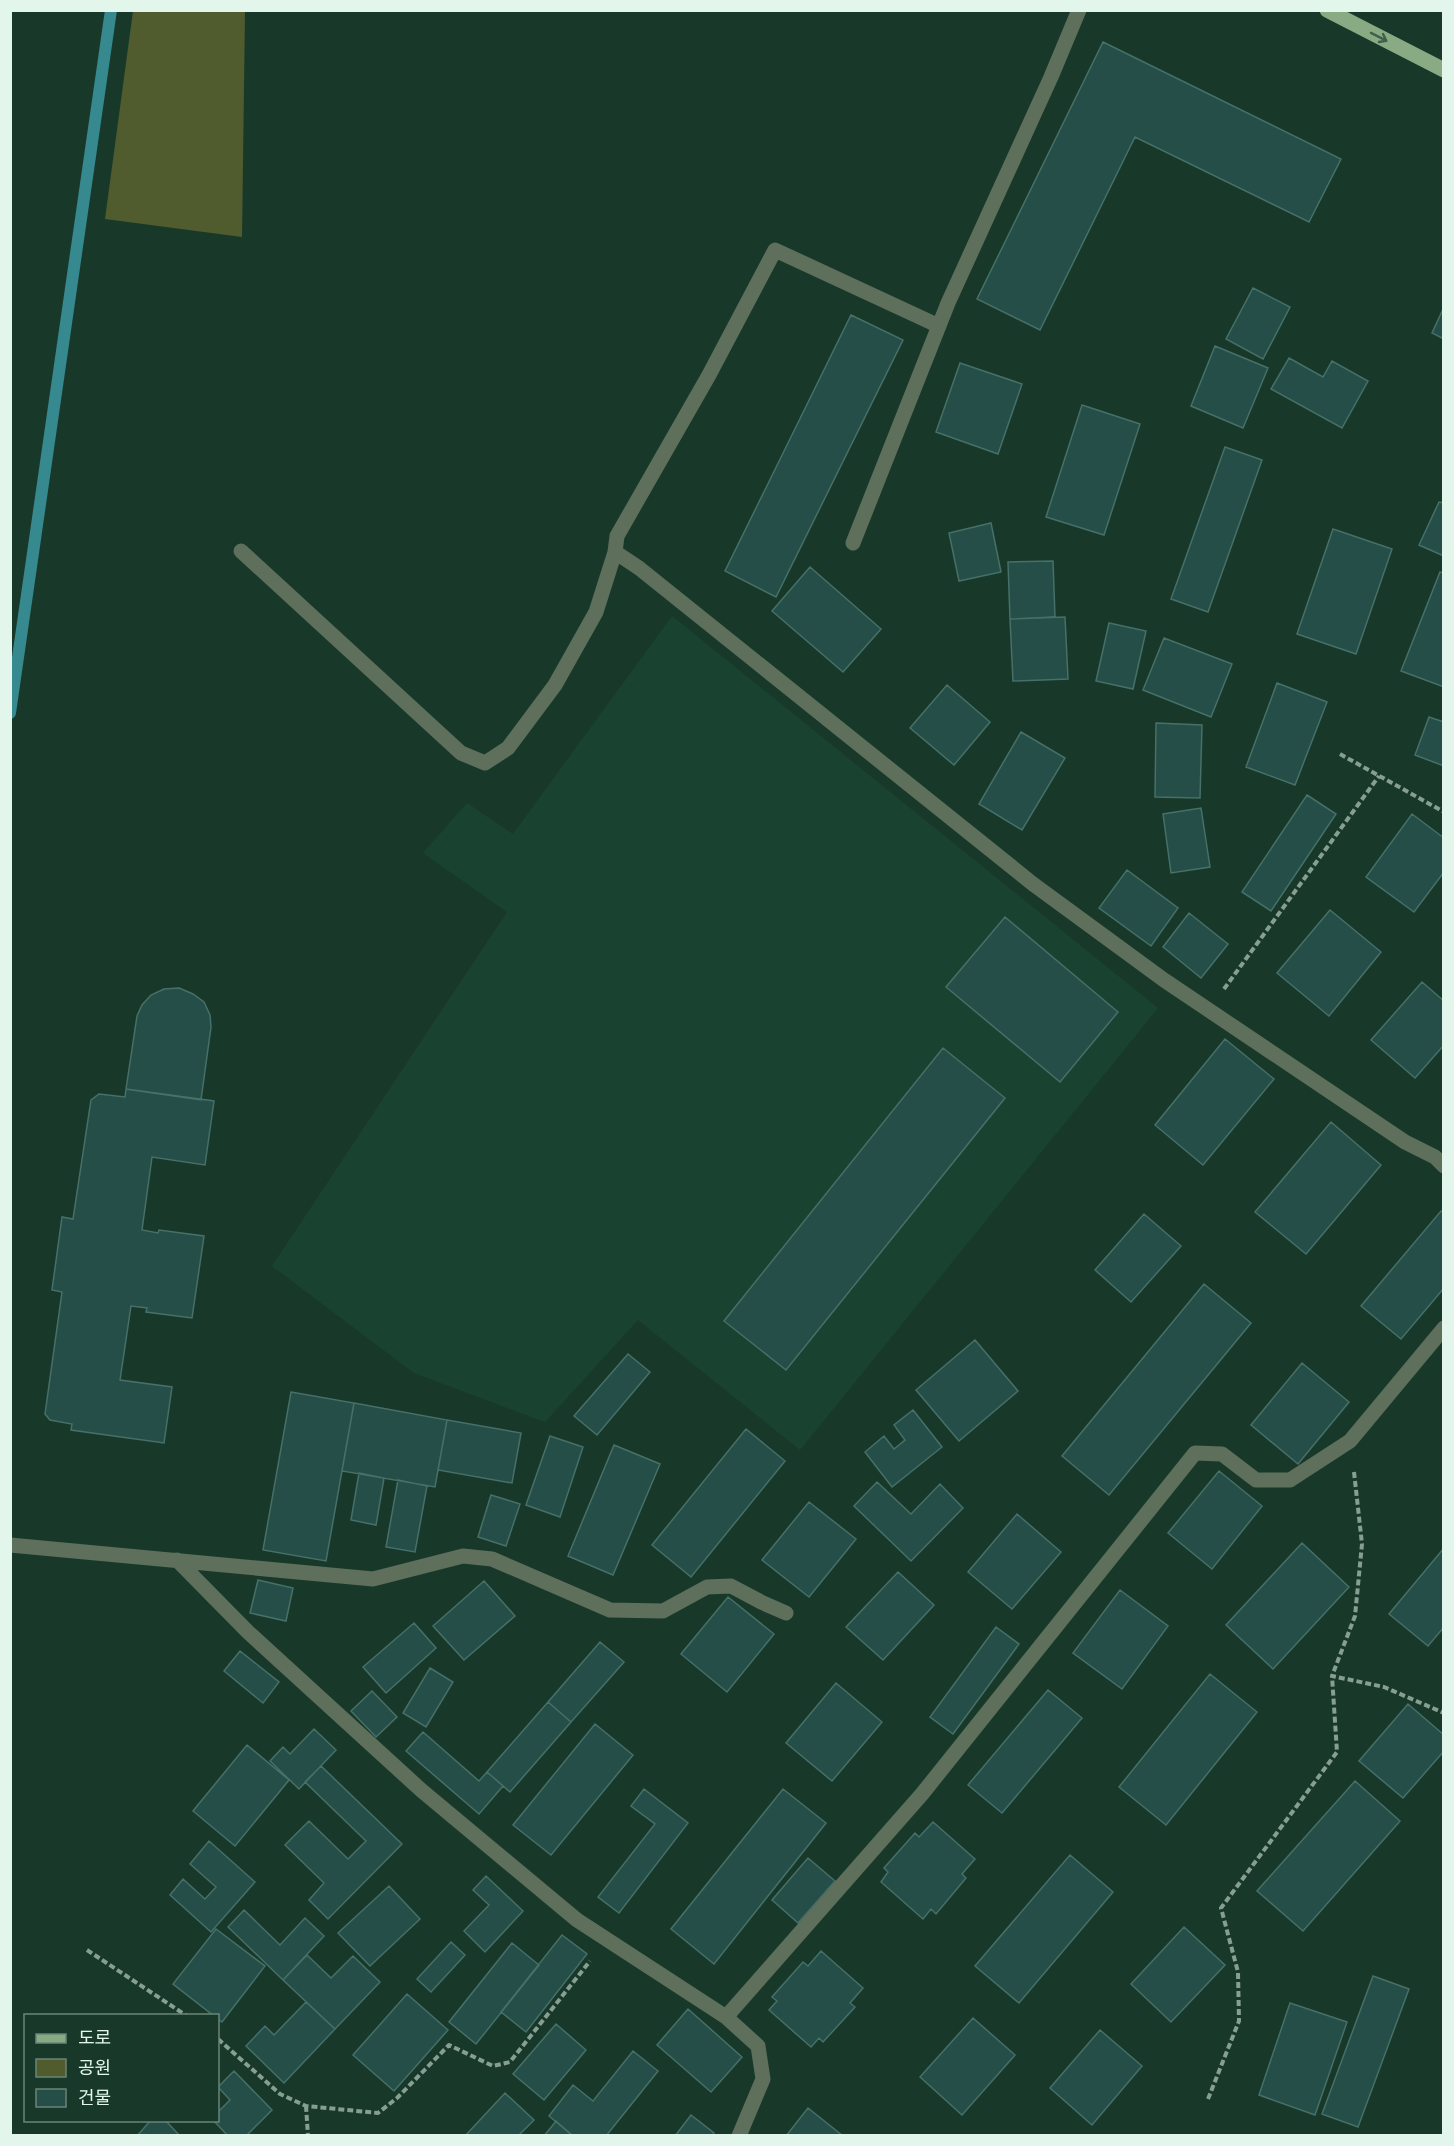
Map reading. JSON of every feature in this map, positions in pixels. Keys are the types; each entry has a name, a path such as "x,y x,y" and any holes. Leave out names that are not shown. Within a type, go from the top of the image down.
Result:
{"main road":[{"path":"1327,10 1443,70"}],"street":[{"path":"853,543 939,326 1079,10"},
{"path":"241,551 461,753 486,763 508,748 555,685 596,612 615,552 617,536 709,375 775,250 939,326"},
{"path":"615,552 639,568 1033,884 1164,980 1405,1142 1435,1157 1443,1166"},
{"path":"726,2017 922,1794 1195,1453 1222,1454 1256,1480 1290,1480 1350,1441 1443,1328"},
{"path":"10,1545 373,1579 463,1556 492,1558 610,1610 663,1611 707,1587 731,1586 786,1613"},
{"path":"177,1560 248,1632 421,1790 576,1920 726,2017 758,2046 763,2079 739,2136"}],"path":[{"path":"1340,754 1443,812"},
{"path":"1208,1010 1379,776"},
{"path":"1208,2098 1239,2021 1238,1972 1221,1908 1337,1752 1332,1676 1355,1616 1362,1544 1350,1441"},
{"path":"1332,1676 1383,1687 1443,1713"},
{"path":"219,2040 280,2094 306,2106 378,2113 397,2098 449,2045 493,2066 510,2062 607,1940"},
{"path":"87,1950 184,2014"},
{"path":"306,2106 309,2136"}],"shaded area":[{"path":"672,616 1158,1008 800,1450 638,1320 545,1422 414,1373 272,1266 507,912 423,853 467,803 513,834"}],"green space":[{"path":"133,11 245,11 242,237 105,219"}],"building":[{"path":"1103,42 1341,159 1309,222 1135,137 1040,330 977,299"},
{"path":"1253,288 1290,307 1263,359 1226,339"},
{"path":"1444,307 1444,339 1432,333"},
{"path":"851,315 903,340 776,597 725,571"},
{"path":"1215,346 1268,368 1243,428 1191,406"},
{"path":"1289,358 1323,377 1332,361 1368,381 1342,428 1271,389"},
{"path":"960,363 1022,384 998,454 936,432"},
{"path":"1082,405 1140,424 1104,535 1046,517"},
{"path":"1225,447 1262,460 1208,612 1171,599"},
{"path":"1439,502 1444,503 1444,556 1419,545"},
{"path":"991,523 1001,572 959,581 949,533"},
{"path":"1333,529 1392,549 1356,654 1297,634"},
{"path":"1053,561 1055,617 1010,619 1008,562"},
{"path":"810,567 881,629 843,672 772,611"},
{"path":"1440,572 1444,573 1444,687 1401,671"},
{"path":"1065,617 1068,679 1013,681 1010,619"},
{"path":"1109,623 1146,631 1133,689 1096,681"},
{"path":"1164,638 1232,664 1211,717 1143,690"},
{"path":"1277,683 1327,702 1295,785 1246,767"},
{"path":"947,685 990,722 954,765 910,728"},
{"path":"1429,717 1444,722 1444,766 1415,755"},
{"path":"1156,723 1202,725 1200,798 1155,797"},
{"path":"1021,732 1065,758 1022,830 979,804"},
{"path":"1307,795 1336,814 1271,911 1242,892"},
{"path":"1201,808 1210,867 1171,873 1163,814"},
{"path":"1412,814 1444,838 1444,872 1414,912 1366,877"},
{"path":"1127,870 1178,908 1151,946 1099,908"},
{"path":"1330,910 1381,952 1329,1016 1277,973"},
{"path":"1189,913 1228,944 1201,978 1163,947"},
{"path":"1005,917 1118,1012 1060,1082 946,987"},
{"path":"1422,982 1444,1001 1444,1045 1415,1078 1371,1040"},
{"path":"179,988 204,1002 210,1015 211,1027 201,1100 126,1089 137,1016 142,1005 151,995 164,989"},
{"path":"1225,1039 1274,1079 1203,1165 1155,1125"},
{"path":"943,1048 1005,1098 786,1370 724,1321"},
{"path":"126,1089 214,1101 205,1165 152,1157 142,1230 204,1236 192,1318 146,1312 147,1308 131,1306 120,1380 172,1387 164,1443 71,1430 72,1424 50,1420 45,1414 62,1292 52,1290 62,1217 73,1219 91,1100 99,1094 125,1097"},
{"path":"1331,1122 1381,1165 1306,1254 1255,1212"},
{"path":"1441,1211 1444,1212 1444,1288 1401,1339 1361,1306"},
{"path":"1144,1214 1181,1246 1131,1302 1095,1270"},
{"path":"1204,1284 1251,1323 1109,1495 1062,1456"},
{"path":"975,1340 1018,1391 959,1441 916,1390"},
{"path":"628,1354 650,1372 597,1435 574,1416"},
{"path":"1302,1363 1349,1402 1298,1464 1251,1425"},
{"path":"291,1392 354,1403 326,1561 263,1550"},
{"path":"354,1403 447,1420 435,1487 342,1471"},
{"path":"913,1410 942,1447 892,1487 865,1452 884,1436 894,1449 905,1440 894,1425"},
{"path":"447,1420 521,1433 512,1483 438,1470"},
{"path":"746,1429 785,1461 691,1577 652,1545"},
{"path":"550,1436 583,1447 560,1517 526,1505"},
{"path":"614,1445 660,1464 613,1575 568,1556"},
{"path":"1219,1471 1262,1506 1212,1569 1168,1533"},
{"path":"359,1473 384,1478 376,1525 351,1520"},
{"path":"398,1480 427,1486 415,1552 386,1547"},
{"path":"877,1482 911,1514 940,1484 963,1508 911,1561 854,1506"},
{"path":"491,1495 520,1504 506,1546 478,1537"},
{"path":"809,1502 856,1539 809,1597 762,1560"},
{"path":"1017,1514 1061,1552 1012,1609 968,1572"},
{"path":"1302,1543 1349,1587 1273,1669 1226,1625"},
{"path":"1444,1548 1444,1627 1428,1646 1389,1614"},
{"path":"898,1572 934,1605 883,1660 846,1627"},
{"path":"258,1580 293,1588 286,1621 250,1613"},
{"path":"484,1581 515,1616 464,1660 433,1626"},
{"path":"1120,1590 1168,1626 1122,1689 1073,1653"},
{"path":"728,1597 774,1634 727,1692 681,1654"},
{"path":"414,1623 436,1648 386,1693 363,1667"},
{"path":"996,1627 1019,1644 953,1734 930,1717"},
{"path":"600,1642 624,1662 571,1722 548,1702"},
{"path":"240,1651 279,1682 263,1703 224,1671"},
{"path":"430,1668 453,1682 426,1727 403,1713"},
{"path":"1210,1674 1257,1712 1166,1825 1119,1787"},
{"path":"836,1683 882,1722 832,1781 786,1743"},
{"path":"1048,1690 1082,1718 1002,1813 968,1785"},
{"path":"372,1691 397,1717 376,1737 351,1711"},
{"path":"548,1702 571,1722 510,1792 487,1772"},
{"path":"1408,1704 1444,1735 1444,1751 1403,1798 1359,1761"},
{"path":"595,1724 633,1755 551,1855 513,1825"},
{"path":"314,1729 336,1750 299,1789 270,1761 283,1747 290,1754"},
{"path":"423,1732 479,1781 487,1772 503,1786 479,1814 406,1751"},
{"path":"247,1745 289,1780 235,1846 193,1811"},
{"path":"321,1766 402,1844 328,1919 309,1900 324,1883 285,1845 309,1821 348,1859 366,1841 305,1782"},
{"path":"1355,1781 1400,1821 1303,1931 1257,1891"},
{"path":"644,1789 688,1823 619,1913 598,1897 655,1824 631,1806"},
{"path":"783,1789 826,1823 714,1964 671,1929"},
{"path":"933,1822 975,1859 962,1874 966,1878 936,1914 931,1909 923,1919 881,1882 888,1872 884,1868 915,1833 919,1837"},
{"path":"209,1841 255,1882 211,1932 170,1895 183,1879 205,1899 216,1887 190,1864"},
{"path":"1070,1855 1113,1892 1019,2003 975,1966"},
{"path":"808,1858 835,1881 798,1923 772,1900"},
{"path":"486,1876 523,1911 485,1952 464,1931 489,1905 473,1890"},
{"path":"389,1886 420,1919 370,1966 338,1933"},
{"path":"244,1910 280,1945 305,1918 324,1936 283,1980 228,1927"},
{"path":"1184,1927 1225,1965 1171,2022 1131,1984"},
{"path":"216,1929 265,1966 222,2022 219,2020 219,2014 211,2014 173,1984"},
{"path":"562,1935 587,1954 526,2032 501,2012"},
{"path":"451,1942 465,1955 431,1992 417,1979"},
{"path":"512,1943 539,1965 476,2044 449,2022"},
{"path":"821,1951 863,1988 850,2003 855,2007 823,2042 819,2038 811,2047 769,2010 777,2001 772,1997 803,1962 808,1966"},
{"path":"307,1955 331,1978 353,1956 380,1982 335,2029 283,1980"},
{"path":"1373,1976 1409,1989 1358,2127 1322,2114"},
{"path":"407,1994 448,2030 394,2091 353,2055"},
{"path":"306,2002 335,2029 284,2083 246,2046 265,2026 274,2035"},
{"path":"1290,2003 1347,2022 1315,2115 1259,2095"},
{"path":"688,2009 742,2057 711,2092 657,2045"},
{"path":"973,2018 1015,2055 962,2115 920,2077"},
{"path":"556,2024 586,2050 544,2100 513,2074"},
{"path":"1100,2030 1142,2066 1092,2125 1050,2088"},
{"path":"633,2051 658,2071 606,2136 573,2136 549,2116 573,2085 593,2101"},
{"path":"234,2071 272,2110 246,2136 228,2136 215,2122 219,2122 219,2111 230,2100 219,2086"},
{"path":"505,2093 534,2120 518,2136 465,2136"},
{"path":"808,2108 843,2136 786,2136"},
{"path":"691,2115 714,2133 712,2136 675,2136"},
{"path":"556,2121 573,2136 544,2136"},
{"path":"149,2122 167,2122 180,2136 137,2136"}],"waterway":[{"path":"10,713 111,10"}]}
